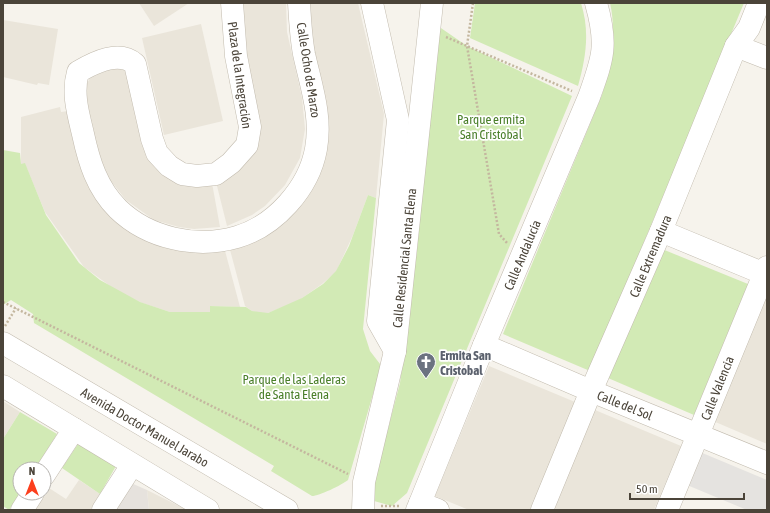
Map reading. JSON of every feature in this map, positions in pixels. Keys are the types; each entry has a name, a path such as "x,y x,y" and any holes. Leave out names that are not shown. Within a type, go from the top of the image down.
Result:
{"street":[{"name":"Plaza de la Integración","path":"120,57 130,59 136,64 152,139 157,152 169,166 182,174 197,176 216,174 231,163 247,145 250,127 236,56 232,3"},
{"path":"372,3 398,120 378,321 395,351"},
{"name":"Calle Residencial Santa Elena","path":"364,510 364,482 395,351 427,29 432,3"},
{"name":"Calle Andalucía","path":"425,508 484,345 589,98 601,62 604,45 601,22 596,3"},
{"name":"Calle Extremadura","path":"542,510 591,391 661,231 736,46 749,28 759,3"},
{"name":"Calle Ocho de Marzo","path":"120,57 95,62 78,72 75,84 75,98 88,161 100,187 119,209 142,226 160,235 184,241 214,240 237,237 261,226 296,194 311,166 316,148 318,113 304,52 299,10"},
{"path":"736,46 767,58"},
{"path":"661,231 766,272"},
{"name":"Calle Valencia","path":"667,510 766,272"},
{"name":"Avenida Doctor Manuel Jarabo","path":"3,343 287,510"},
{"name":"Calle del Sol","path":"484,345 591,391 767,462"},
{"name":"Avenida Doctor Manuel Jarabo","path":"3,355 266,510"},
{"path":"3,386 208,510"},
{"path":"52,463 74,429"},
{"path":"103,510 132,465"},
{"path":"22,510 28,501"}],"path":[{"path":"472,3 467,46 499,234 521,258"},
{"path":"427,29 589,98"},
{"path":"3,302 364,482"},
{"path":"3,330 16,308"}],"shaded area":[{"path":"139,3 189,3 154,26"},
{"path":"240,3 286,3 287,32 302,98 305,129 300,158 285,185 265,206 252,215 227,226 216,182 246,161"},
{"path":"306,3 358,3 384,114 376,198 368,195 353,235 336,272 298,301 268,313 259,313 252,311 245,306 229,246 307,190 309,35"},
{"path":"3,20 58,29 49,85 38,83 37,85 3,77"},
{"path":"201,24 223,121 164,135 142,38"},
{"path":"115,67 126,71 141,137 212,183 220,227 194,229 179,227 154,220 126,200 107,176 97,147 84,89 90,78"},
{"path":"60,107 61,112 68,111 100,200 224,247 240,307 211,306 211,312 170,312 142,303 117,291 84,267 45,212 25,164 21,164 21,117"},
{"path":"767,292 767,444 713,421"},
{"path":"489,366 575,402 531,510 469,510 435,496"},
{"path":"3,401 20,412 3,439"},
{"path":"595,410 681,446 654,510 553,510"},
{"path":"700,452 767,480 767,510 747,510 687,485"},
{"path":"79,480 100,494 90,510 35,510 41,501 52,501 52,490 66,499"},
{"path":"131,483 147,490 149,510 114,510"},
{"path":"147,490 187,510 149,510"}],"green space":[{"path":"475,3 581,3 584,14 586,44 578,86 470,38"},
{"path":"610,3 744,3 590,371 503,334 602,95 608,72 613,38"},
{"name":"Parque ermita San Cristobal","path":"438,26 467,46 572,96 407,493 392,506 374,501 375,478 400,383 417,250"},
{"name":"Parque de las Laderas de Santa Elena","path":"3,150 20,153 21,164 25,163 46,215 79,263 100,280 140,302 170,312 210,312 210,306 246,307 252,311 268,313 302,298 323,284 336,271 349,246 368,195 376,198 363,329 370,351 380,364 380,370 348,480 330,490 312,496 271,471 274,466 34,323 33,314 11,300 3,305"},
{"path":"662,249 748,284 694,415 608,378"},
{"path":"20,412 57,434 40,461 12,461 12,501 15,501 9,510 3,506 3,439"},
{"path":"78,444 116,466 100,494 62,468"}],"place":[{"name":"Ermita San Cristobal","path":"426,379"}]}
